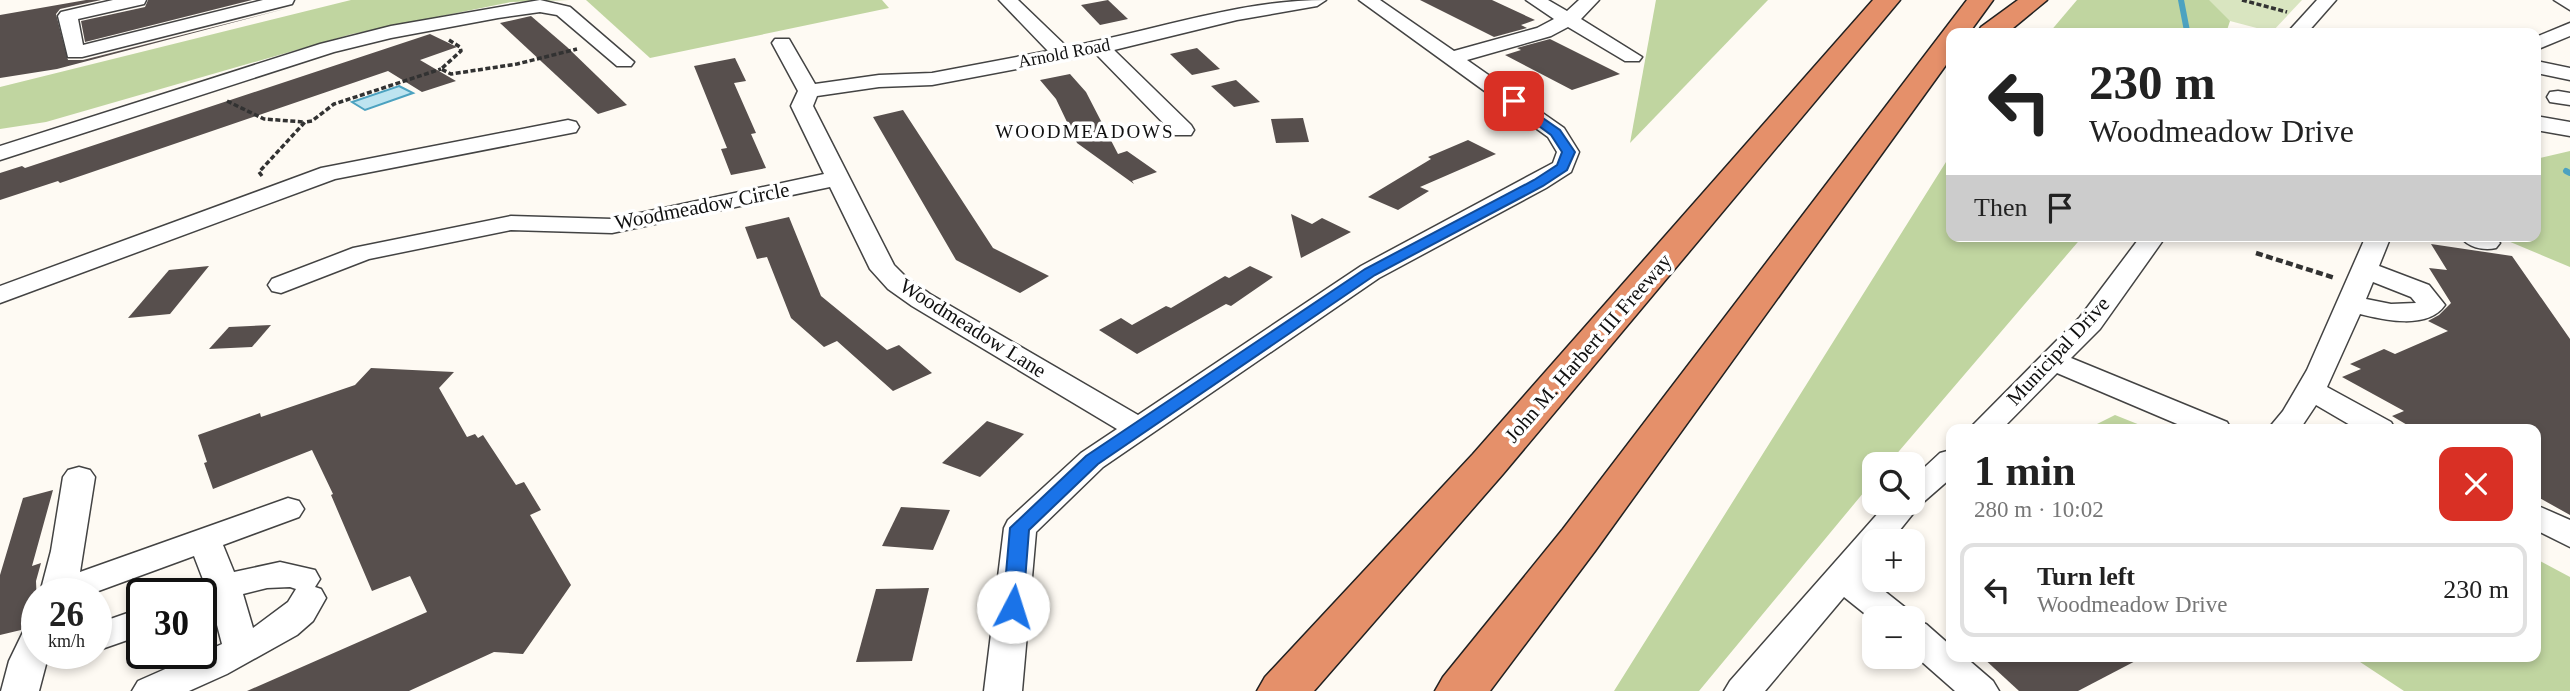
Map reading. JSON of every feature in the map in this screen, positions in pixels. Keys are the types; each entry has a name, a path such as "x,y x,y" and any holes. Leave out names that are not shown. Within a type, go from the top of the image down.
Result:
{"highway":[{"path":"1829,66 1867,0"},
{"name":"John M. Harbert III Freeway","path":"1283,691 1488,464 1887,0"},
{"path":"1960,28 1980,0"},
{"path":"1997,28 2034,0"},
{"path":"1461,691 1587,529 1946,46"},
{"path":"1917,87 1946,66"}],"street":[{"path":"137,0 68,16 75,53 285,0"},
{"path":"1008,0 1062,53"},
{"name":"Arnold Road","path":"809,91 879,81 932,79 1100,47 1237,14 1317,0"},
{"path":"1003,691 1020,528 1092,460 1370,272 1538,183 1563,167 1568,152 1556,133 1368,0"},
{"path":"1535,0 1632,57"},
{"path":"1453,58 1544,32 1568,20 1590,0"},
{"path":"2302,28 2327,0"},
{"path":"2563,0 2570,4"},
{"path":"0,153 327,48 421,27 540,6 563,11 624,62"},
{"path":"2541,42 2570,29"},
{"name":"Woodmeadow Lane","path":"782,43 809,91 802,106 883,269 921,300 1138,428"},
{"path":"1100,47 1182,130"},
{"path":"2541,68 2570,74"},
{"path":"2541,125 2570,129"},
{"path":"0,295 329,173 568,127"},
{"name":"Woodmeadow Circle","path":"281,285 362,253 511,223 612,226 837,178"},
{"name":"Municipal Drive","path":"1989,424 2090,323 2150,242"},
{"path":"2291,424 2311,390 2376,242"},
{"path":"2054,361 2203,424"},
{"path":"2311,390 2371,424"},
{"path":"1925,485 1946,465"},
{"path":"61,578 68,551 79,477"},
{"path":"98,578 288,509"},
{"path":"1743,691 1895,515"},
{"path":"2541,519 2570,536"},
{"path":"204,539 210,578"},
{"path":"151,691 242,650 285,626 305,608 306,589 300,576 253,579 217,591"},
{"path":"1842,576 1879,606"},
{"path":"217,602 242,650"},
{"path":"1925,644 1980,691"}],"path":[{"path":"2242,0 2287,12"},
{"path":"207,88 256,118 271,123 312,121 334,104 441,69 461,51 460,47 421,27"},
{"path":"441,69 452,74 517,64 602,43"},
{"path":"282,190 262,178 259,172 305,122"},
{"path":"2256,253 2356,286"}],"green space":[{"path":"351,0 569,0 511,2 352,34 46,122 0,129 0,87"},
{"path":"586,0 882,0 889,8 650,58"},
{"path":"1656,0 1768,0 1630,143"},
{"path":"2077,0 2209,0 2230,21 2228,28 2053,28"},
{"path":"2183,0 2302,0 2276,28 2257,28 2230,21"},
{"path":"2570,151 2570,267 2510,242 2541,242 2541,158"},
{"path":"1946,162 1946,242 2078,242 1898,452 1862,452 1862,494 1699,691 1614,691"},
{"path":"2115,415 2138,424 2097,424"},
{"path":"2541,562 2570,577 2570,691 2404,691 2360,662 2541,662"}],"water":[{"path":"399,86 413,93 365,110 352,102"}],"building":[{"path":"86,0 101,0 60,9 56,14 68,60 83,60 292,7 57,69 0,78 0,15"},
{"path":"148,0 252,0 85,42 81,21 145,7"},
{"path":"1108,0 1128,19 1100,25 1081,5"},
{"path":"1420,0 1492,0 1535,20 1521,25 1527,28 1494,37"},
{"path":"531,16 627,105 598,114 500,23"},
{"path":"430,34 457,47 420,60 456,81 422,92 388,71 60,183 58,181 0,200 0,173 22,166 25,168"},
{"path":"1550,39 1620,74 1572,90 1505,55 1521,50 1517,48"},
{"path":"1197,48 1220,69 1192,75 1170,54"},
{"path":"735,58 746,81 734,83 756,133 751,134 766,168 731,175 721,149 727,148 694,66"},
{"path":"1070,74 1086,92 1118,154 1127,151 1157,172 1132,181 1134,184 1077,143 1056,99 1040,80"},
{"path":"1236,80 1260,102 1234,107 1211,86"},
{"path":"903,110 993,248 1049,276 1020,293 956,260 873,117"},
{"path":"1303,118 1309,142 1276,143 1271,119"},
{"path":"1468,140 1496,154 1420,187 1429,191 1398,210 1368,197 1431,159 1428,157"},
{"path":"1291,214 1312,224 1322,218 1351,232 1301,258"},
{"path":"789,217 821,296 887,350 899,345 932,373 893,391 837,341 824,347 791,318 767,257 757,259 745,227"},
{"path":"2431,244 2512,256 2570,339 2570,515 2541,499 2541,424 2406,424 2392,416 2404,411 2342,377 2361,369 2350,364 2384,349 2395,354 2448,331 2428,321 2451,303 2429,268 2447,270"},
{"path":"209,266 170,314 128,318 169,270"},
{"path":"1250,266 1273,277 1231,306 1226,304 1137,354 1099,330 1121,318 1132,325 1166,306 1171,308 1225,276 1229,278"},
{"path":"271,325 252,347 209,349 229,327"},
{"path":"371,368 454,372 439,388 467,437 475,434 478,438 483,435 516,485 524,482 541,510 530,515 571,585 523,654 494,652 409,691 247,691 427,612 410,576 372,591 312,450 213,489 204,463 207,462 198,435 260,413 261,417 355,385"},
{"path":"987,421 1024,434 980,477 942,463"},
{"path":"53,490 32,566 41,563 37,578 21,578 21,630 0,635 0,575 23,498"},
{"path":"901,507 950,510 933,550 882,546"},
{"path":"929,588 912,661 856,662 876,589"},
{"path":"1988,662 2134,662 2078,691 2019,691"}],"waterway":[{"path":"2181,0 2186,28"},
{"path":"2566,171 2570,173"}],"district":[{"name":"WOODMEADOWS","path":"1085,131"}],"route":[{"path":"1013,607 1020,528 1092,460 1370,272 1538,183 1563,167 1568,152 1556,133 1514,101"}]}
